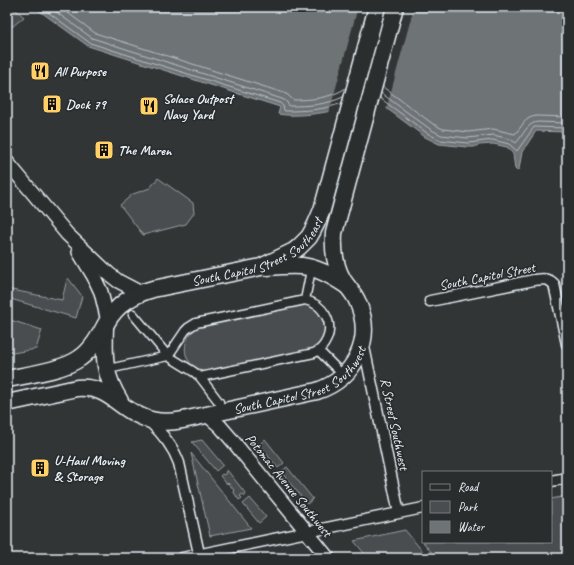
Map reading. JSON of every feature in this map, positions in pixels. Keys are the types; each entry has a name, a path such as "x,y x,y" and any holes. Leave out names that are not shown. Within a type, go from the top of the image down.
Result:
{"main road":[{"name":"South Capitol Street Southeast","path":"7,379 58,368 74,362 89,350 116,311 129,299 141,293 261,267 294,251 299,247 308,237 319,218 377,7"},
{"name":"South Capitol Street Southwest","path":"7,403 81,388 92,389 112,397 135,414 154,421 168,422 325,389 350,369 358,356 363,340 364,326 361,311 354,294 344,280 337,266 334,241 336,225 395,7"},
{"path":"261,267 296,266 311,268 327,274 349,287"},
{"name":"South Capitol Street Southwest","path":"107,324 106,370 113,389 124,406"}],"street":[{"path":"7,162 67,234 85,260 101,292 107,324"},
{"path":"67,234 114,278 141,293"},
{"path":"305,300 310,275"},
{"name":"South Capitol Street","path":"430,301 539,279 549,280 556,288 567,344"},
{"path":"113,368 168,356 185,331 196,323 305,300 314,302 319,306 328,319 330,325 328,337 322,348 314,353 200,377"},
{"path":"133,314 168,356 187,367 200,377 219,402"},
{"name":"R Street Southwest","path":"363,340 399,513"},
{"path":"318,351 336,368"},
{"name":"Potomac Avenue Southwest","path":"207,415 220,426 232,440 328,558"},
{"path":"148,419 163,436 174,452 179,463 200,556"},
{"path":"552,481 567,478"},
{"path":"182,558 200,556 422,508"}],"green space":[{"path":"7,7 13,7 24,17 7,31"},
{"path":"158,178 193,203 194,213 186,224 143,235 120,205 133,194 150,188"},
{"path":"68,278 82,296 76,318 7,298 7,289 62,300"},
{"path":"301,304 317,309 325,322 326,329 324,336 321,343 314,349 212,371 200,370 193,366 186,355 186,342 193,331 199,327"},
{"path":"7,319 42,330 36,349 7,354"},
{"path":"265,439 284,463 278,468 259,445"},
{"path":"202,440 223,465 216,471 192,442"},
{"path":"191,453 251,528 210,536"},
{"path":"287,467 313,499 307,504 281,472"},
{"path":"227,470 246,494 245,496 243,494 240,496 242,498 239,500 233,491 234,490 220,476 222,474 224,475"},
{"path":"567,496 567,558 436,558 424,543 552,543 552,499"},
{"path":"250,498 266,517 259,523 243,504"},
{"path":"405,530 428,558 368,558 354,541"}],"water":[{"path":"34,7 567,7 567,135 566,132 536,131 522,152 519,169 517,171 515,169 513,154 507,147 493,144 467,147 439,144 425,137 378,102 364,96 335,110 314,114 278,114 280,107 88,46"}],"pier":[{"path":"358,7 414,7 386,110 370,99 365,98 347,108 329,113"}],"place":[{"name":"All Purpose","path":"40,71"},
{"name":"Dock 79","path":"52,104"},
{"name":"Solace Outpost Navy Yard","path":"149,106"},
{"name":"The Maren","path":"104,150"},
{"name":"U-Haul Moving & Storage","path":"40,468"}]}
